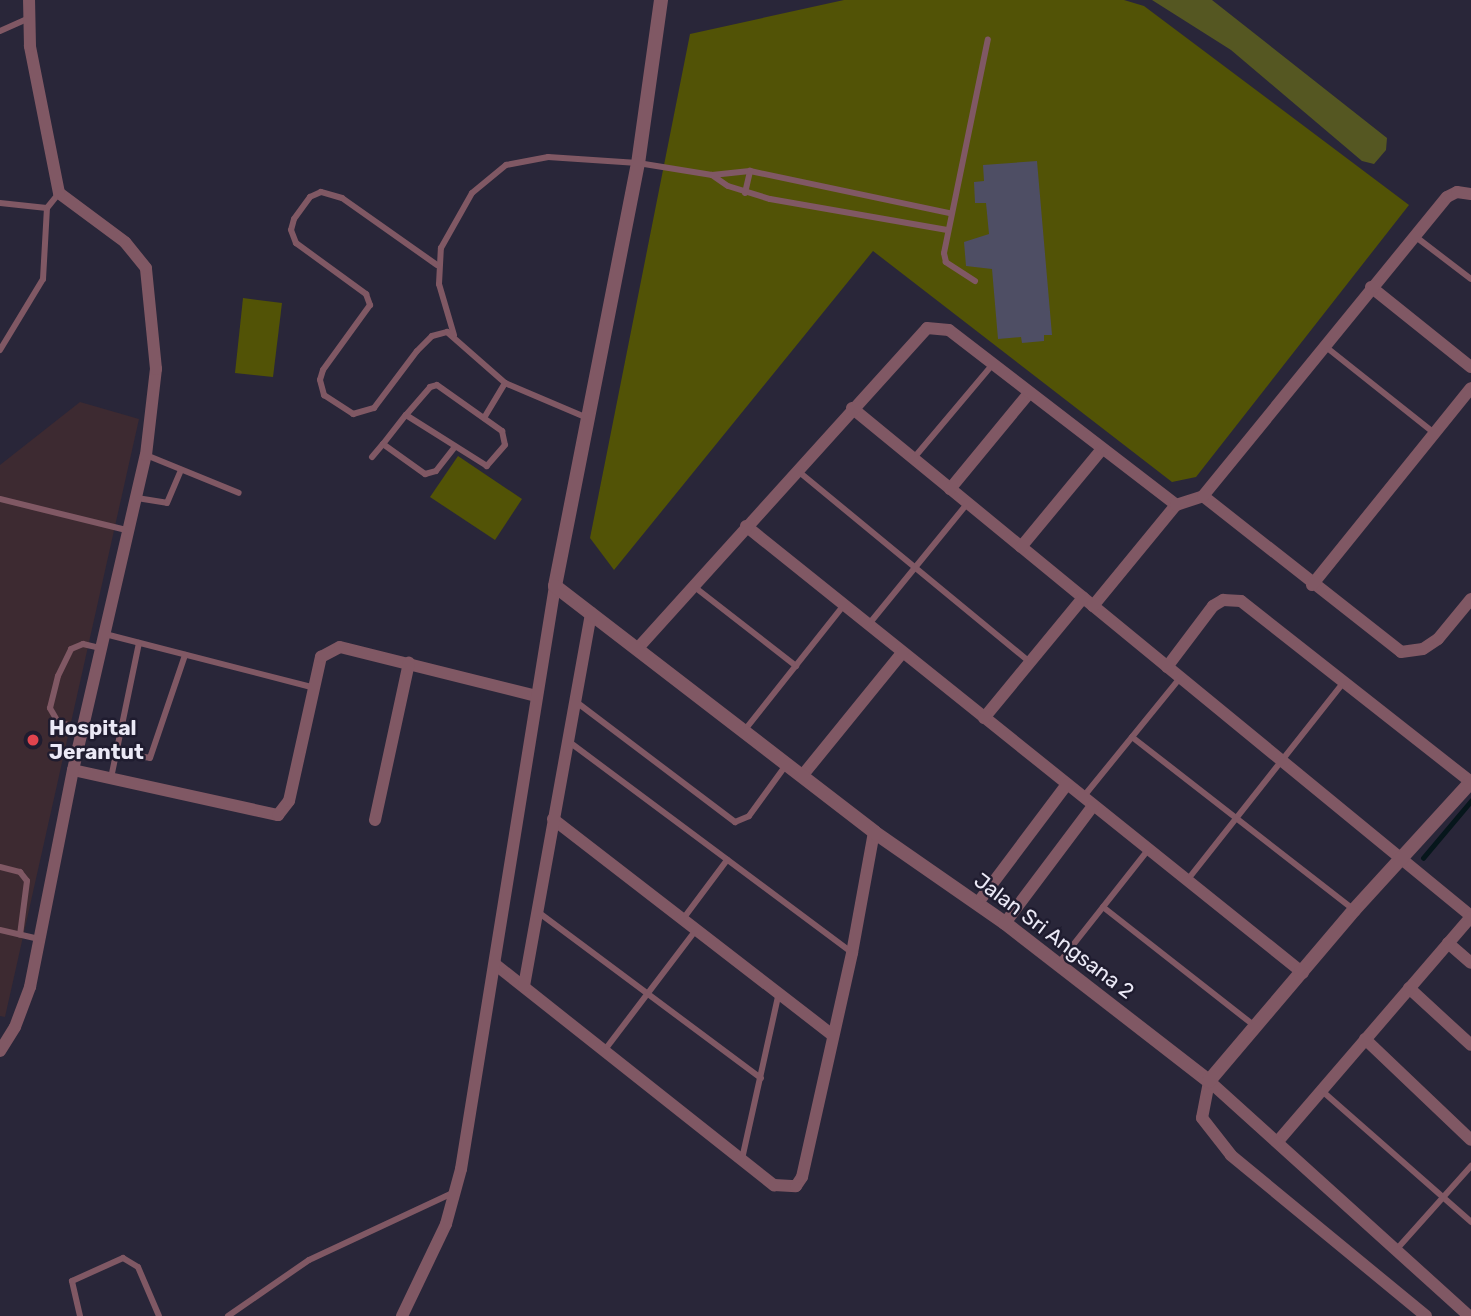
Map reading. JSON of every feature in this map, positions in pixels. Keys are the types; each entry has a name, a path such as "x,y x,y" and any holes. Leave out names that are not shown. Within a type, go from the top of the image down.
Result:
{"street":[{"path":"0,1051 15,1027 30,987 73,770 146,455 156,369 146,268 125,242 67,203 59,193 29,18 29,0"},
{"path":"402,1316 446,1224 456,1191 496,965 555,586 585,417 638,163 661,0"},
{"path":"984,718 1030,662 1176,506 1203,496 1447,197 1471,194"},
{"path":"1371,287 1471,367"},
{"path":"638,648 852,408 933,326 949,330 1176,506"},
{"path":"1312,585 1471,388"},
{"path":"950,489 1029,393"},
{"path":"852,408 1471,916 1279,1140"},
{"path":"1021,547 1102,449"},
{"path":"1203,496 1312,585 1401,652 1423,649 1438,639 1471,599"},
{"path":"747,526 1088,802 1189,878 1303,973"},
{"name":"Jalan Sri Angsana 2","path":"555,586 874,832 1005,923 1209,1081"},
{"path":"1167,667 1213,606 1232,599 1249,606 1471,782 1354,910 1209,1081 1202,1118 1231,1155 1426,1316"},
{"path":"524,986 566,740 591,613"},
{"path":"73,770 278,814 289,801 311,687 321,657 329,650 340,647 537,696"},
{"path":"802,776 902,653"},
{"path":"375,820 409,663"},
{"path":"977,904 1068,784"},
{"path":"1005,923 1088,802"},
{"path":"553,819 778,997 831,1034"},
{"path":"496,965 741,1160 782,1188 796,1186 802,1177 831,1034 852,953 874,832"},
{"path":"1448,943 1471,963"},
{"path":"1409,988 1471,1045"},
{"path":"1365,1039 1471,1140"},
{"path":"1209,1081 1279,1140 1469,1316"}],"lane":[{"path":"0,31 29,18"},
{"path":"975,281 946,262 947,230 989,38"},
{"path":"585,417 505,383 454,335 442,301 437,265 441,248 472,193 506,166 548,158 638,163 712,175 750,171 950,213"},
{"path":"745,193 750,171"},
{"path":"712,175 745,193 947,230"},
{"path":"0,350 43,279 47,208 59,193"},
{"path":"437,265 332,193 310,197 294,219 291,230 296,243 369,299 367,313 320,380 324,395 338,406 353,414 374,408 432,336 454,335"},
{"path":"0,203 47,208"},
{"path":"1414,236 1471,279"},
{"path":"1325,345 1434,433"},
{"path":"913,459 993,364"},
{"path":"484,418 505,383"},
{"path":"372,457 406,415 437,385 484,418 505,439 492,464 487,466 406,415"},
{"path":"383,444 425,474 436,471 455,447"},
{"path":"146,455 239,493"},
{"path":"135,498 167,503 181,470"},
{"path":"796,470 1030,662"},
{"path":"0,499 127,530"},
{"path":"868,625 968,503"},
{"path":"692,585 796,666"},
{"path":"744,731 844,605"},
{"path":"103,634 311,687"},
{"path":"110,779 139,643"},
{"path":"82,729 58,722 50,708 58,676 71,649 83,644 100,648"},
{"path":"116,753 146,760 154,752 186,655"},
{"path":"1088,802 1132,737 1180,678"},
{"path":"1189,878 1345,681"},
{"path":"574,700 735,822 748,816 787,764"},
{"path":"1132,737 1354,910"},
{"path":"566,740 852,953"},
{"path":"1058,964 1150,849"},
{"path":"682,920 727,860"},
{"path":"0,867 20,872 27,881 20,934"},
{"path":"1103,907 1256,1027"},
{"path":"537,911 761,1079"},
{"path":"0,930 40,939"},
{"path":"604,1051 695,932"},
{"path":"741,1160 778,997"},
{"path":"1321,1090 1471,1222"},
{"path":"1396,1250 1471,1166"},
{"path":"228,1316 309,1260 456,1191"},
{"path":"80,1316 72,1280 124,1258 138,1267 159,1316"}],"shaded area":[{"path":"844,0 1124,0 1144,6 1409,205 1196,477 1172,482 873,251 614,570 590,538 690,34"},
{"path":"1152,0 1212,0 1387,138 1386,150 1374,164 1362,161 1231,50"},
{"path":"243,298 282,303 273,377 235,373"},
{"name":"Hospital Jerantut","path":"80,402 139,419 5,1017 0,1016 0,465"},
{"path":"458,456 522,499 495,540 430,497"}],"building":[{"path":"1037,161 1052,335 1044,335 1044,341 1022,343 1021,337 998,339 992,269 966,266 964,242 989,234 986,203 975,203 974,182 984,181 983,165"}],"waterway":[{"path":"1423,858 1471,801"}],"place":[{"name":"Hospital Jerantut","path":"33,740"}]}
